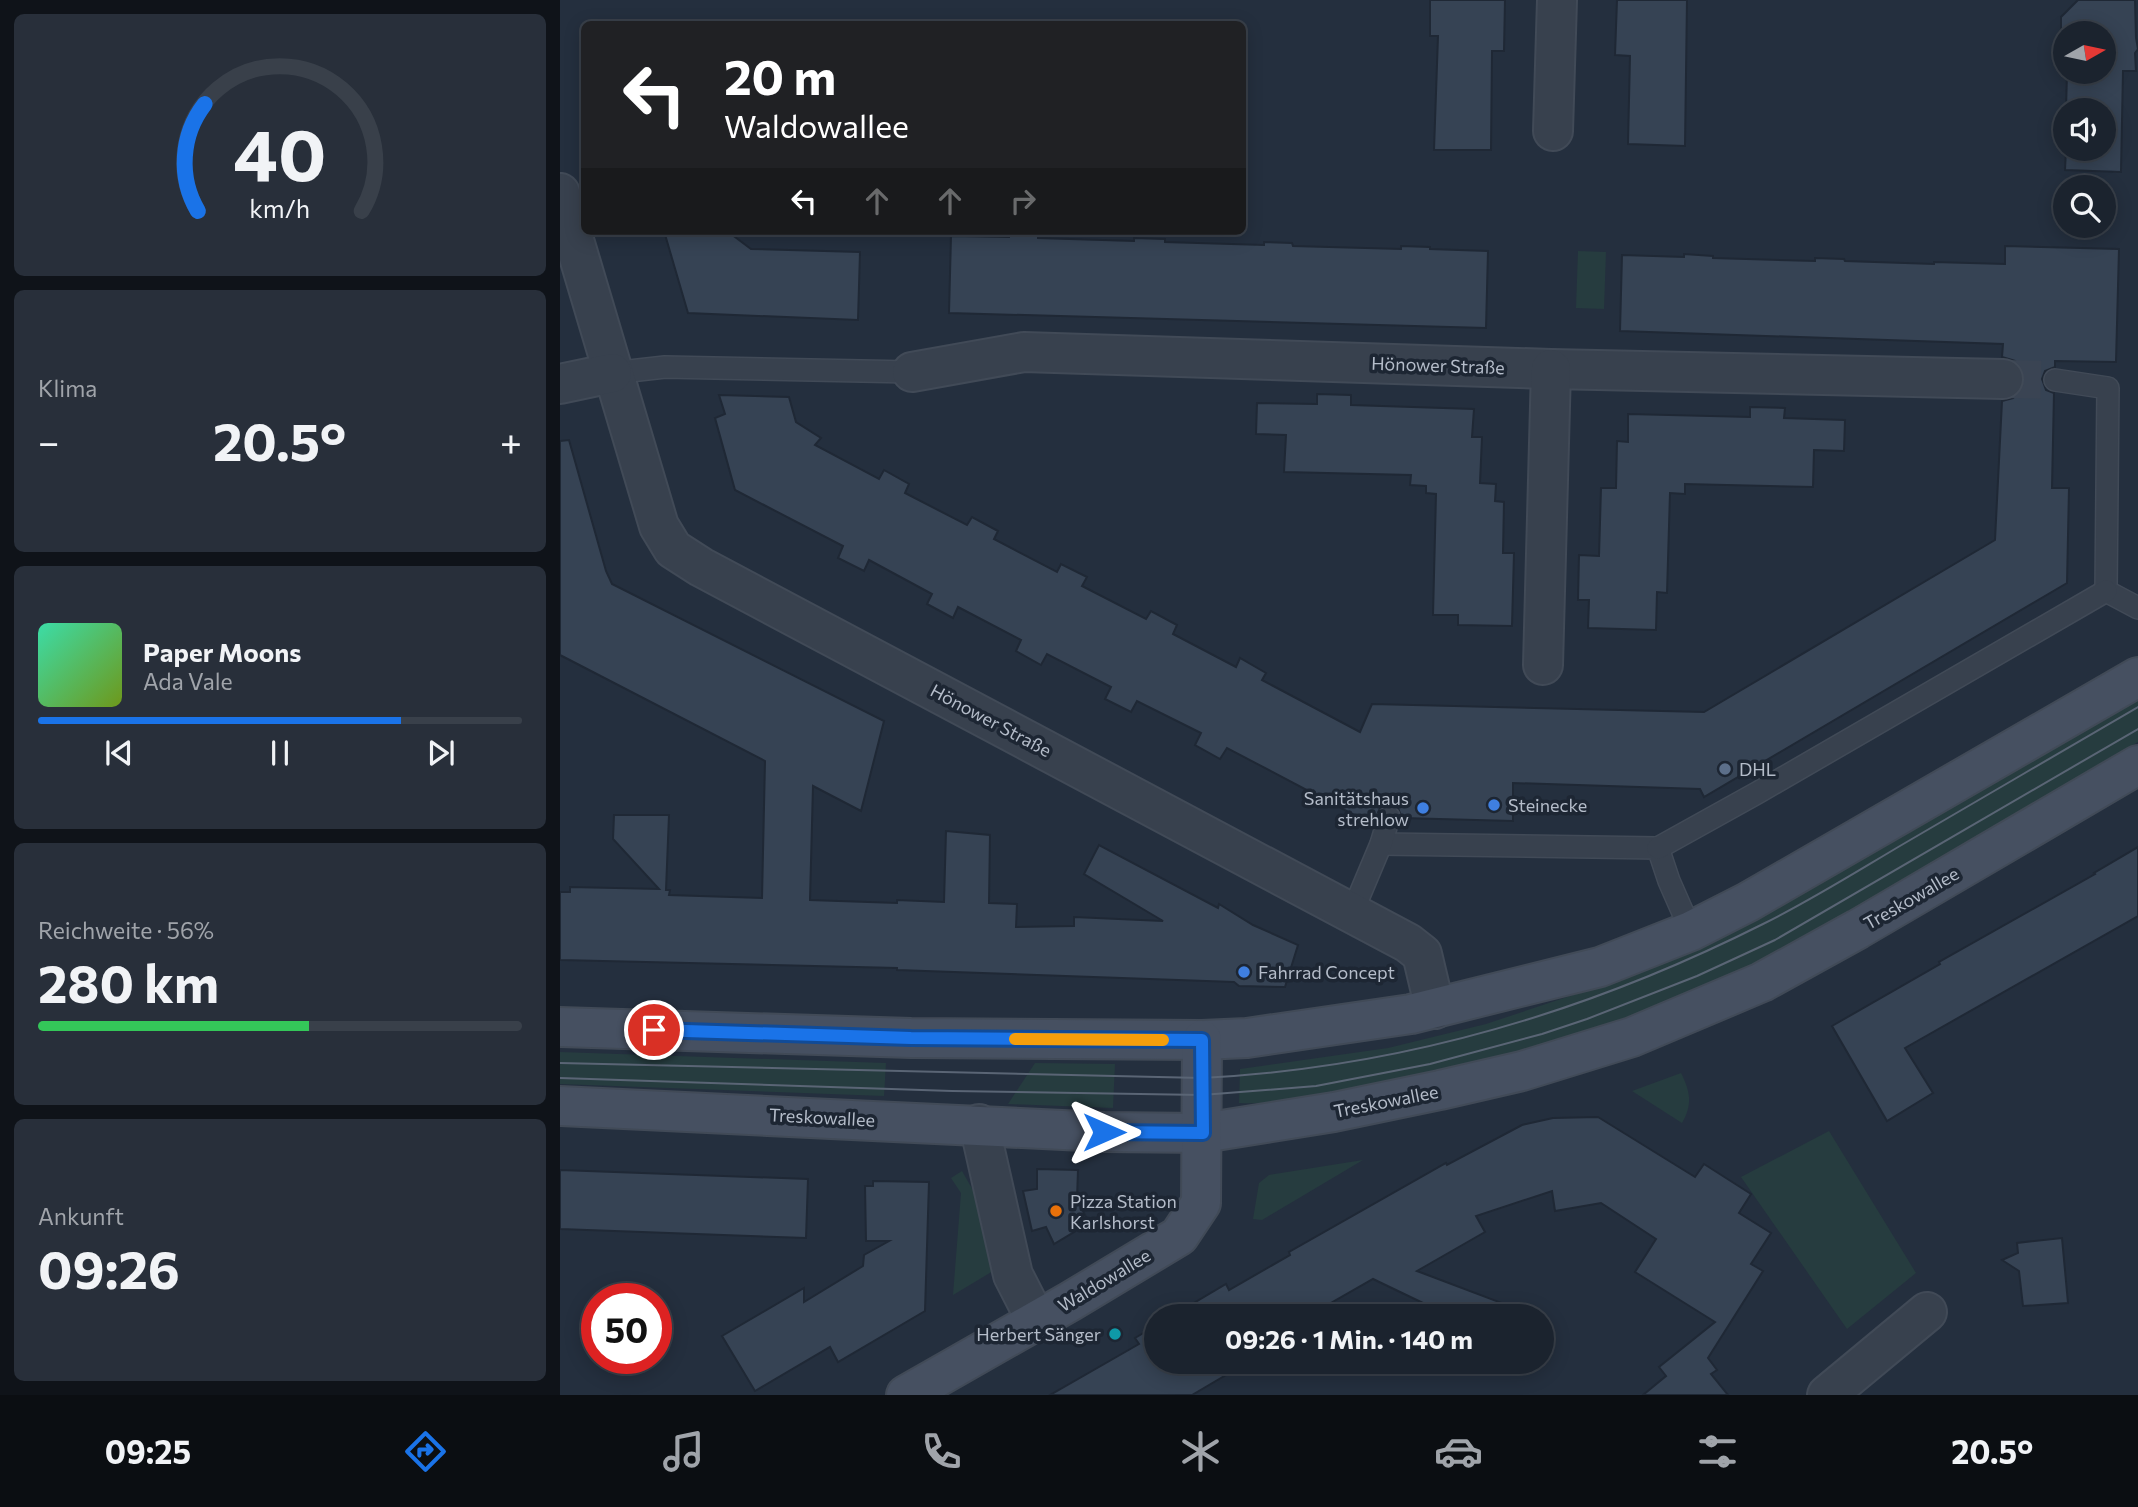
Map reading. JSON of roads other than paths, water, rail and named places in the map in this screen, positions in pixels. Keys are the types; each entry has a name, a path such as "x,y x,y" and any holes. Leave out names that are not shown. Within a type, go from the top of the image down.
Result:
{"main road":[{"path":"560,1027 899,1038 1202,1040 1247,1038 1435,1010 1600,967 1691,930 1828,857 2138,677"},
{"name":"Treskowallee","path":"560,1106 1104,1132 1203,1133 1334,1112 1440,1090 1587,1053 1665,1024 1762,982 2138,765"},
{"name":"Waldowallee","path":"906,1395 1179,1236 1201,1203 1202,1040"}],"street":[{"path":"1553,131 1557,0"},
{"name":"Hönower Straße","path":"560,192 659,526 673,549 701,567 1408,943 1422,954 1435,1010"},
{"name":"Hönower Straße","path":"912,372 1024,352 1551,369 2003,379"},
{"path":"1543,665 1551,369"},
{"path":"560,384 612,373"},
{"name":"Waldowallee","path":"979,1124 1013,1275 1036,1320"},
{"path":"1827,1395 1927,1312"}],"lane":[{"name":"Hönower Straße","path":"612,373 665,367 912,372"},
{"path":"2055,380 2108,388 2106,592"},
{"path":"2106,592 2138,608"},
{"path":"1381,844 1658,848 2106,592"},
{"path":"1352,912 1390,817"},
{"path":"1658,848 1669,881 1691,930"}],"tunnel":[{"path":"2003,379 2055,380"}],"tram line":[{"path":"560,1063 1202,1078 1348,1062 1420,1048 1561,1009 1629,984 1763,924 2138,707"},
{"path":"560,1078 952,1091 1202,1095 1316,1086 1430,1064 1587,1019 1697,976 1775,940 2138,729"}],"place":[{"name":"DHL","path":"1725,769"},
{"name":"Steinecke","path":"1494,805"},
{"name":"Sanitätshaus strehlow","path":"1423,808"},
{"name":"Fahrrad Concept","path":"1244,972"},
{"name":"Pizza Station Karlshorst","path":"1056,1211"},
{"name":"Herbert Sänger","path":"1115,1334"}]}
